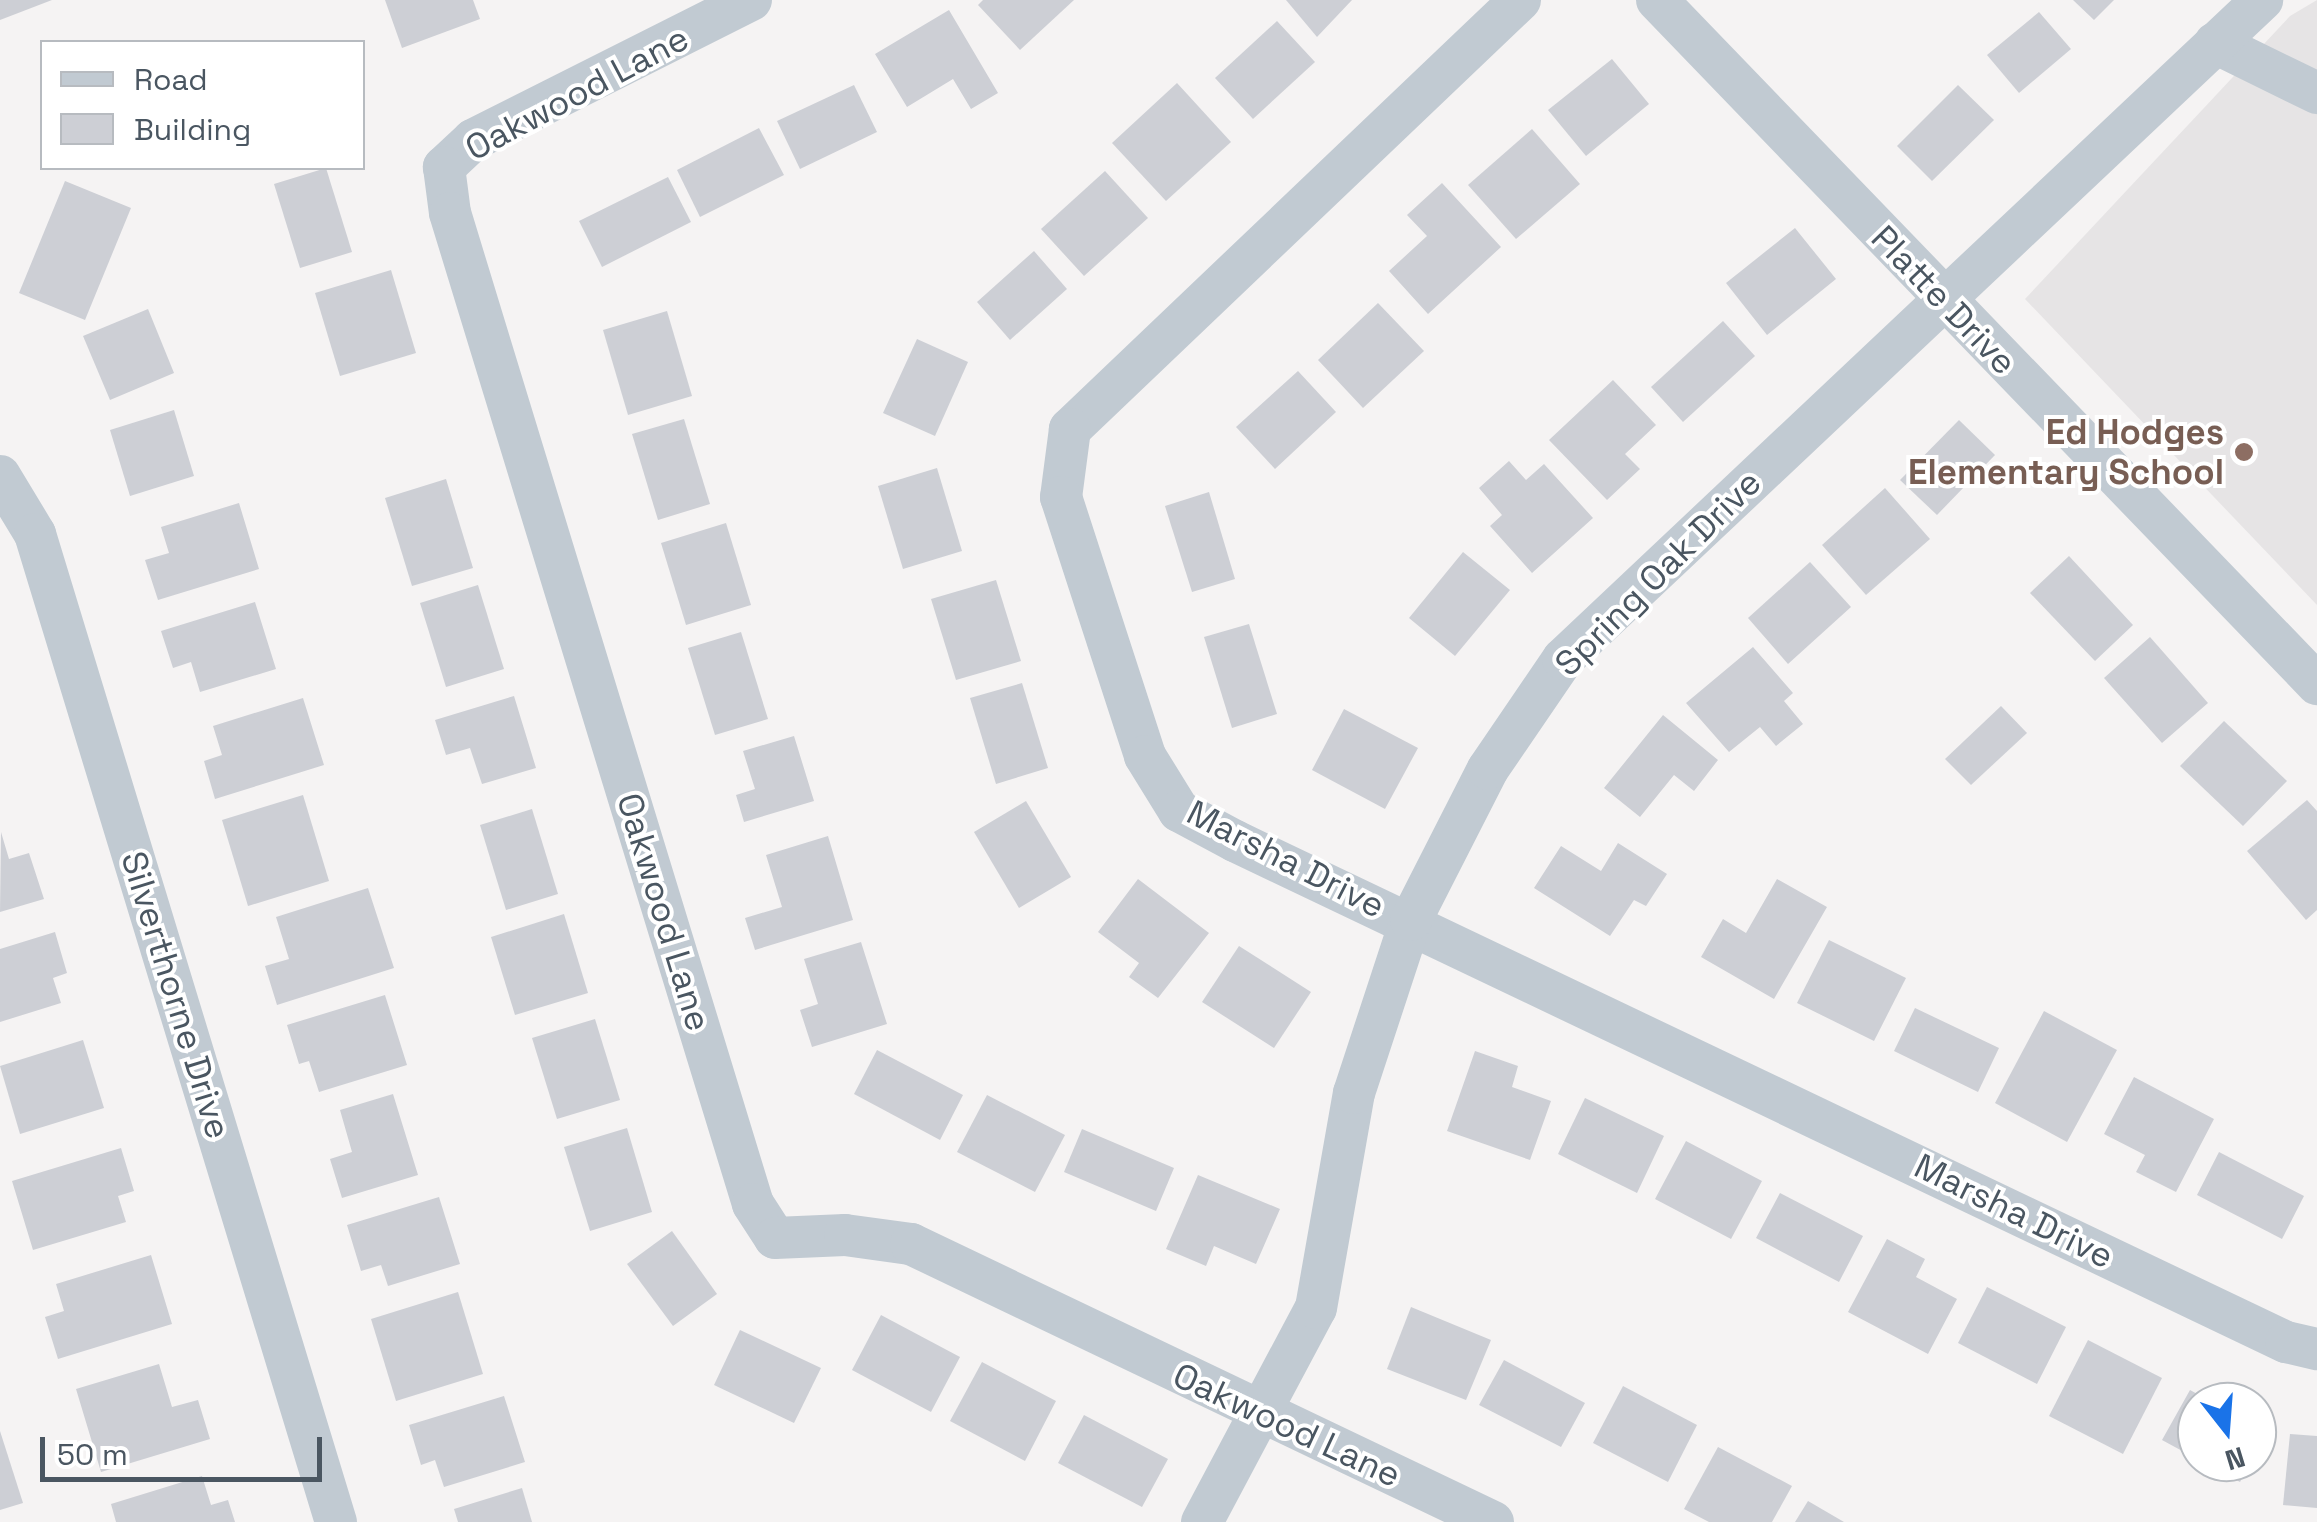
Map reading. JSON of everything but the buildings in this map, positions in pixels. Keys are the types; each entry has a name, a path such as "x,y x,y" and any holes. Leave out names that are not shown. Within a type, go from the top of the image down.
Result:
{"street":[{"name":"Oakwood Lane","path":"751,0 473,140 444,167 450,213 753,1204 775,1238 844,1235 911,1244 1493,1522"},
{"name":"Marsha Drive","path":"1520,0 1070,429 1062,496 1145,756 1179,811 2286,1342 2317,1349"},
{"name":"Platte Drive","path":"1657,0 2317,683"},
{"name":"Spring Oak Drive","path":"1202,1522 1316,1308 1354,1093 1411,920 1488,769 1563,660 1942,298 2262,0"},
{"path":"2215,44 2317,93"},
{"name":"Silverthorne Drive","path":"0,476 35,534 336,1522"}],"shaded area":[{"name":"Ed Hodges Elementary School","path":"2317,0 2317,605 2025,299 2290,16"}],"place":[{"name":"Ed Hodges Elementary School","path":"2244,452"}]}
